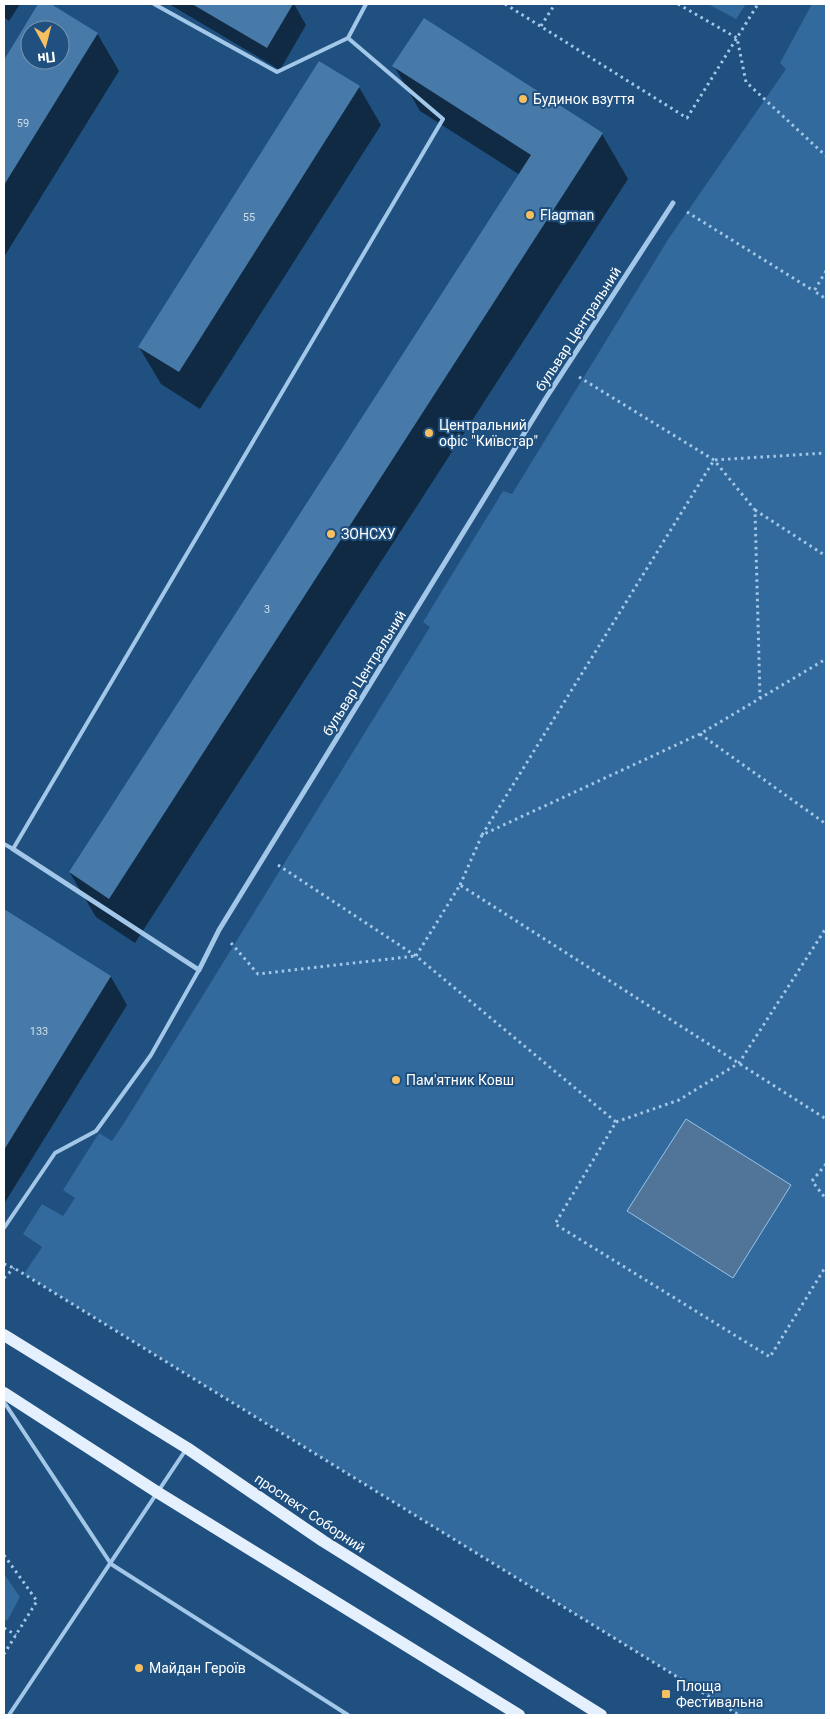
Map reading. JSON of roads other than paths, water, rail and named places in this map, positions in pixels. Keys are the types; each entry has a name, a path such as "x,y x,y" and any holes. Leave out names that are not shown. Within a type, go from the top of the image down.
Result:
{"main road":[{"name":"проспект Соборний","path":"4,1335 186,1448 323,1541 601,1715"},
{"path":"4,1393 157,1492 519,1715"}],"street":[{"name":"бульвар Центральний","path":"199,970 220,930 264,856 566,369 673,203"},
{"path":"13,849 199,970"}],"lane":[{"path":"154,4 277,72 348,38 366,4"},
{"path":"4,844 13,849 443,119 348,38"},
{"path":"4,1228 55,1153 96,1131 151,1055 199,970"},
{"path":"4,1402 111,1564 348,1715"},
{"path":"9,1715 69,1622 111,1564 186,1448"}],"place":[{"name":"Будинок взуття","path":"523,99"},
{"name":"Flagman","path":"530,215"},
{"name":"Центральний офіс \"Київстар\"","path":"429,433"},
{"name":"ЗОНСХУ","path":"331,534"},
{"name":"Пам'ятник Ковш","path":"396,1080"},
{"name":"Майдан Героїв","path":"139,1668"},
{"name":"Площа Фестивальна","path":"666,1694"}]}
